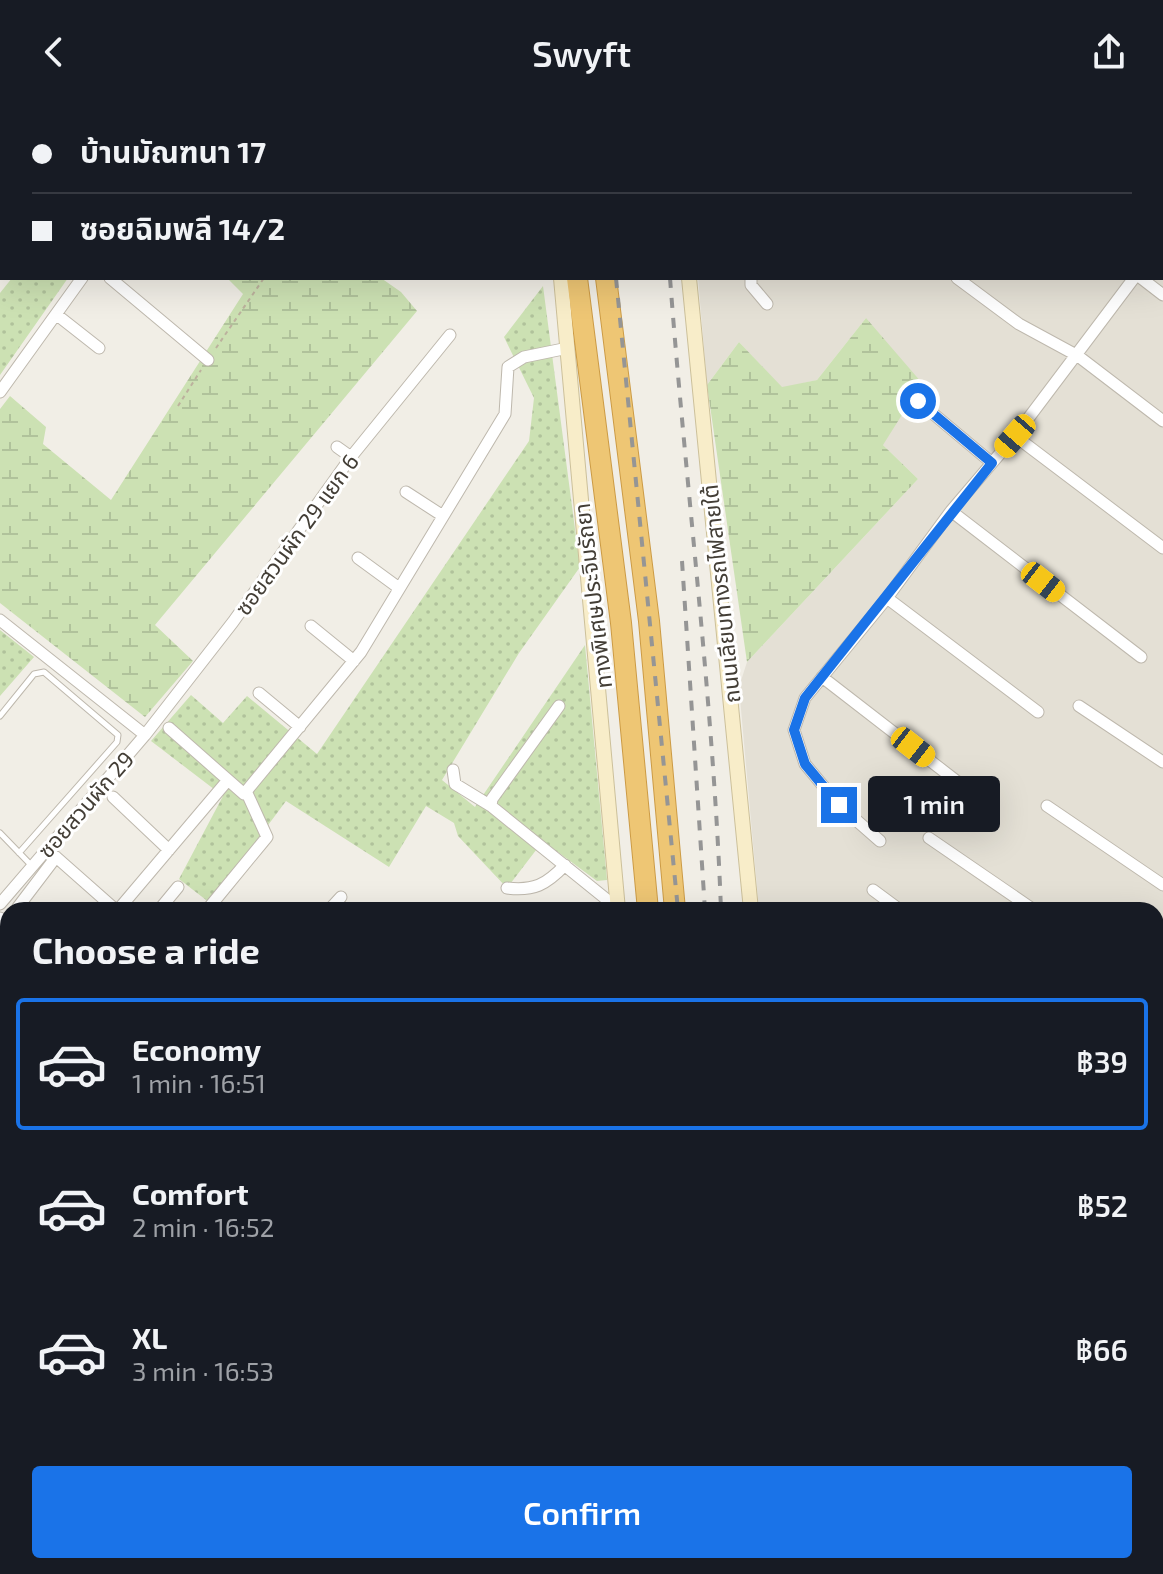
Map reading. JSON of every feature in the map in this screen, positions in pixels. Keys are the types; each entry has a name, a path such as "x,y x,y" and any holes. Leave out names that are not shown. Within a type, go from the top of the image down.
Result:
{"highway":[{"name":"ทางพิเศษประจิมรัถยา","path":"577,280 621,623 647,902"},
{"path":"606,280 649,621 674,902"}],"main road":[{"path":"561,280 615,902"},
{"name":"ถนนเลียบทางรถไฟสายใต้","path":"689,280 750,902"}],"street":[{"path":"0,392 81,280"},
{"path":"112,280 208,360"},
{"path":"751,280 751,285 767,304"},
{"path":"960,280 1019,324 1078,356 1163,421"},
{"path":"880,841 839,805 805,764 794,730 805,698 887,598 951,511 1078,356 1133,280"},
{"path":"1144,280 1163,295"},
{"path":"57,315 99,348"},
{"name":"ซอยสวนผัก 29 แยก 6","path":"145,735 233,622 351,457 450,335"},
{"path":"169,728 244,794 354,661 505,414 508,367 524,357 568,348"},
{"path":"918,401 992,463"},
{"path":"1015,436 1163,548"},
{"path":"337,447 351,457"},
{"path":"406,492 443,516"},
{"path":"951,511 1141,657"},
{"path":"358,558 399,588"},
{"path":"887,598 1038,712"},
{"name":"ซอยสวนผัก 29","path":"0,620 145,735 2,902"},
{"path":"311,626 354,661"},
{"path":"822,677 959,783"},
{"path":"259,693 300,727"},
{"path":"491,806 492,799 559,706"},
{"path":"1079,706 1163,762"},
{"path":"453,770 455,784 491,806 609,902"},
{"path":"124,902 228,780"},
{"path":"214,902 267,837 246,791"},
{"path":"113,797 169,850"},
{"path":"1047,806 1163,885"},
{"path":"929,838 1022,902"},
{"path":"22,902 56,857 108,902"},
{"path":"507,888 535,889 550,881 565,865"},
{"path":"166,902 178,887"},
{"path":"873,890 889,902"},
{"path":"336,902 341,897"}],"lane":[{"path":"0,716 34,674 44,672 118,735 117,742 19,853"},
{"path":"0,833 32,865"}],"path":[{"path":"178,406 263,280"}],"shaded area":[{"path":"698,280 1163,280 1163,902 758,902 739,687 747,662 918,479 883,445 866,318 817,380 782,388 739,342 707,385"}],"green space":[{"path":"10,280 67,280 0,375 0,293"},
{"path":"229,280 384,280 401,292 417,311 155,625 193,661 145,717 0,603 0,409 10,396 46,427 43,444 111,500 243,294"},
{"path":"543,286 580,567 519,653 442,780 475,807 585,645 607,880 597,881 543,841 507,888 458,836 454,823 426,806 389,867 286,801 209,902 179,879 223,796 151,741 191,695 223,723 247,696 317,754 529,441 534,398 504,337"},
{"path":"866,318 922,383 883,445 918,479 747,662 707,385 739,342 782,387 817,380"},
{"path":"0,630 34,657 0,696"}],"railway":[{"path":"616,280 677,902"},
{"path":"670,280 706,673 721,902"},
{"path":"682,561 704,902"}],"route":[{"path":"839,805 805,764 794,730 805,698 992,463 918,401"}]}
